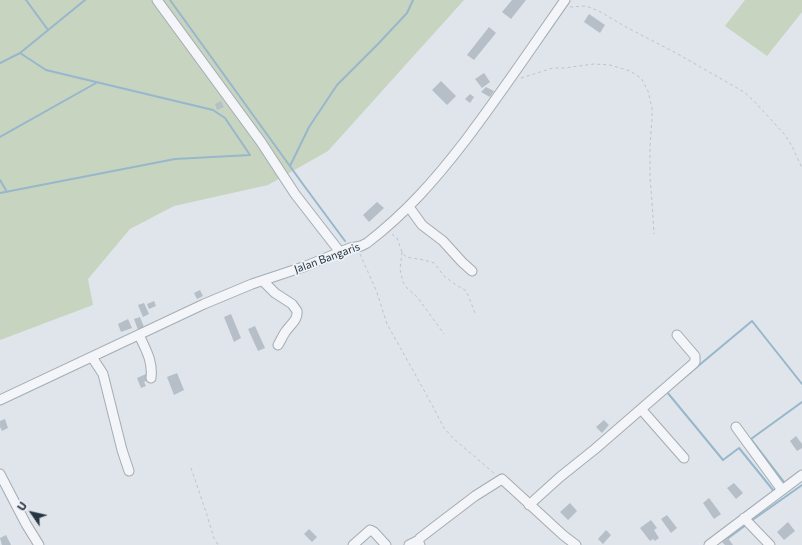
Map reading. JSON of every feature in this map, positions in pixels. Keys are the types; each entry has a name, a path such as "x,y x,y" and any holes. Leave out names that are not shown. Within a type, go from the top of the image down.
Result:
{"street":[{"path":"157,0 261,142 295,194 340,252"},
{"name":"Jalan Bangaris","path":"0,400 234,291 367,243 409,207 441,172 512,78 563,3"},
{"path":"409,207 422,225 443,241 472,271"},
{"path":"263,281 275,293 292,304 298,311 297,317 285,332 278,345"},
{"path":"140,335 151,363 151,378"},
{"path":"529,505 695,362 695,356 677,336"},
{"path":"92,357 103,374 122,450 129,471"},
{"path":"641,409 684,458"},
{"path":"736,427 782,490"},
{"path":"0,474 26,524 39,545"},
{"path":"712,544 802,475"},
{"path":"409,545 419,543 420,538 475,496 502,480 576,545"},
{"path":"744,518 770,545"},
{"path":"353,545 370,530 374,532 386,545"}],"path":[{"path":"563,3 586,6 599,11 744,92 785,135 802,168"},
{"path":"512,78 523,78 553,68 594,64 610,65 630,71 642,78 648,91 652,108 650,178 654,234"},
{"path":"384,229 397,238 402,252 406,257 434,263 444,276 456,286 465,290 475,313"},
{"path":"358,247 376,290 387,324 444,428 454,439 502,480"},
{"path":"402,252 400,269 403,282 406,287 418,298 444,334"},
{"path":"190,468 214,538 218,545"}],"green space":[{"path":"0,0 464,0 328,151 268,185 174,206 130,229 88,279 93,305 0,340"},
{"path":"745,0 802,0 802,12 767,56 725,26"}],"building":[{"path":"512,0 526,0 511,19 502,12"},
{"path":"589,14 605,25 600,33 584,22"},
{"path":"489,27 496,33 474,60 467,55"},
{"path":"484,73 490,82 482,88 475,79"},
{"path":"441,81 456,96 447,105 432,90"},
{"path":"486,87 494,91 490,97 481,92"},
{"path":"470,94 474,97 470,103 465,99"},
{"path":"221,101 224,107 217,110 215,104"},
{"path":"377,202 384,208 369,222 363,215"},
{"path":"200,290 203,296 197,299 194,293"},
{"path":"154,301 156,306 149,309 147,304"},
{"path":"144,303 149,314 143,317 138,305"},
{"path":"231,314 241,338 234,342 224,317"},
{"path":"140,317 144,327 138,330 134,319"},
{"path":"128,319 132,328 121,332 118,324"},
{"path":"255,326 265,348 258,351 248,329"},
{"path":"177,373 184,390 174,395 167,377"},
{"path":"146,374 148,380 144,382 146,386 141,388 137,378"},
{"path":"5,419 8,428 2,431 0,421"},
{"path":"604,420 609,425 602,433 596,427"},
{"path":"796,436 802,444 802,448 797,451 790,441"},
{"path":"734,483 743,493 736,499 727,488"},
{"path":"709,498 721,514 714,519 703,503"},
{"path":"570,503 577,511 568,520 560,512"},
{"path":"667,515 677,528 671,533 661,519"},
{"path":"651,520 657,528 654,530 659,538 655,541 653,539 650,541 640,528"},
{"path":"788,522 795,531 784,540 777,532"},
{"path":"309,529 317,537 312,542 304,534"},
{"path":"606,530 611,535 603,544 598,539"},
{"path":"6,535 11,545 2,545 0,538"},
{"path":"727,537 733,545 725,545 721,541"}],"waterway":[{"path":"26,0 48,30"},
{"path":"20,53 85,0"},
{"path":"170,0 345,241"},
{"path":"290,166 309,127 337,85 407,13 413,0"},
{"path":"0,63 20,53 46,70 213,110 225,118 250,155 175,159 0,193"},
{"path":"0,137 96,83"},
{"path":"0,180 7,192"},
{"path":"773,490 739,448 723,460 667,392 752,321 802,384"},
{"path":"784,482 751,439 802,402"},
{"path":"751,521 802,485"},
{"path":"727,539 746,525"}]}
